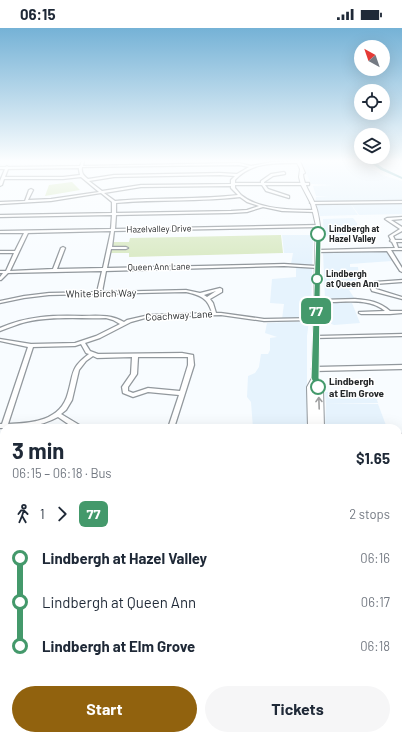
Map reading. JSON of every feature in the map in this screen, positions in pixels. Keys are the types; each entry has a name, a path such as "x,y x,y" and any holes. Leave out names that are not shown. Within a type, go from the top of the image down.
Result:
{"main road":[{"path":"307,194 310,197 315,211 318,226 315,378 319,388 320,424"},
{"path":"312,424 311,387 315,378"}],"street":[{"path":"26,202 29,194"},
{"path":"0,203 68,198 86,194"},
{"path":"98,293 109,248 114,214 114,202 106,194"},
{"path":"276,194 288,197"},
{"path":"114,202 139,198 221,199 241,196 263,206 283,210 315,211"},
{"path":"312,203 402,202"},
{"path":"0,216 236,212 247,211 263,206"},
{"path":"400,249 392,241 392,234 402,229 387,219 402,218"},
{"name":"Hazelvalley Drive","path":"0,232 318,226"},
{"path":"0,279 7,272 26,232"},
{"path":"392,241 402,241"},
{"path":"54,271 63,248"},
{"path":"109,248 126,248"},
{"path":"388,249 402,271"},
{"path":"318,251 400,249"},
{"path":"0,252 16,252"},
{"path":"394,259 402,259"},
{"name":"Queen Ann Lane","path":"0,272 284,265 317,267"},
{"path":"402,281 374,283 371,285 374,290 402,298"},
{"name":"White Birch Way","path":"0,301 37,295 186,291 201,294 208,298 220,289 217,288 201,294"},
{"path":"208,298 212,303 214,313"},
{"path":"316,301 367,301 380,305 390,313"},
{"path":"361,313 402,312"},
{"name":"Coachway Lane","path":"0,340 32,346 83,343 123,323 149,316 214,313 240,315 264,320 316,319"},
{"path":"0,330 19,322 41,318 106,317 123,323"},
{"path":"316,337 402,335"},
{"path":"83,343 85,349 92,355 103,357 191,356 192,362 172,424"},
{"path":"3,424 32,346"},
{"path":"35,424 57,414 69,399 76,368 82,361 92,355"},
{"path":"135,356 134,374 125,387 125,392 133,395 148,390 182,393"},
{"path":"315,369 402,367"},
{"path":"57,414 73,424"}],"shaded area":[{"path":"315,194 402,194 402,201 315,202 316,197 329,196 316,196"},
{"path":"402,202 402,214 359,215 351,204"},
{"path":"350,203 358,215 320,216 316,204"},
{"path":"353,218 357,223 358,235 324,236 323,219"},
{"path":"282,235 313,235 311,317 282,319 284,304 270,303 272,279 296,277 296,266 291,264 293,253 284,253"},
{"path":"386,251 392,261 350,264 350,267 358,267 360,283 354,283 357,289 349,290 355,299 325,299 323,252"},
{"path":"331,303 352,303 360,323 334,325 324,321 323,306 332,305"},
{"path":"309,321 307,336 306,424 253,424 251,402 247,397 248,376 255,373 259,367 261,354 268,354 270,350 270,338 277,337 265,333 267,323"},
{"path":"374,390 378,403 326,404 325,392"},
{"path":"326,404 378,404 386,424 325,424"}],"green space":[{"path":"281,235 283,253 129,257 129,253 109,253 111,242 129,242 130,238"}],"bus line":[{"name":"77","path":"318,234 315,378 318,387"}],"place":[{"name":"Lindbergh at Hazel Valley","path":"318,234"},
{"name":"Lindbergh at Queen Ann","path":"317,279"},
{"name":"Lindbergh at Elm Grove","path":"318,387"}]}
